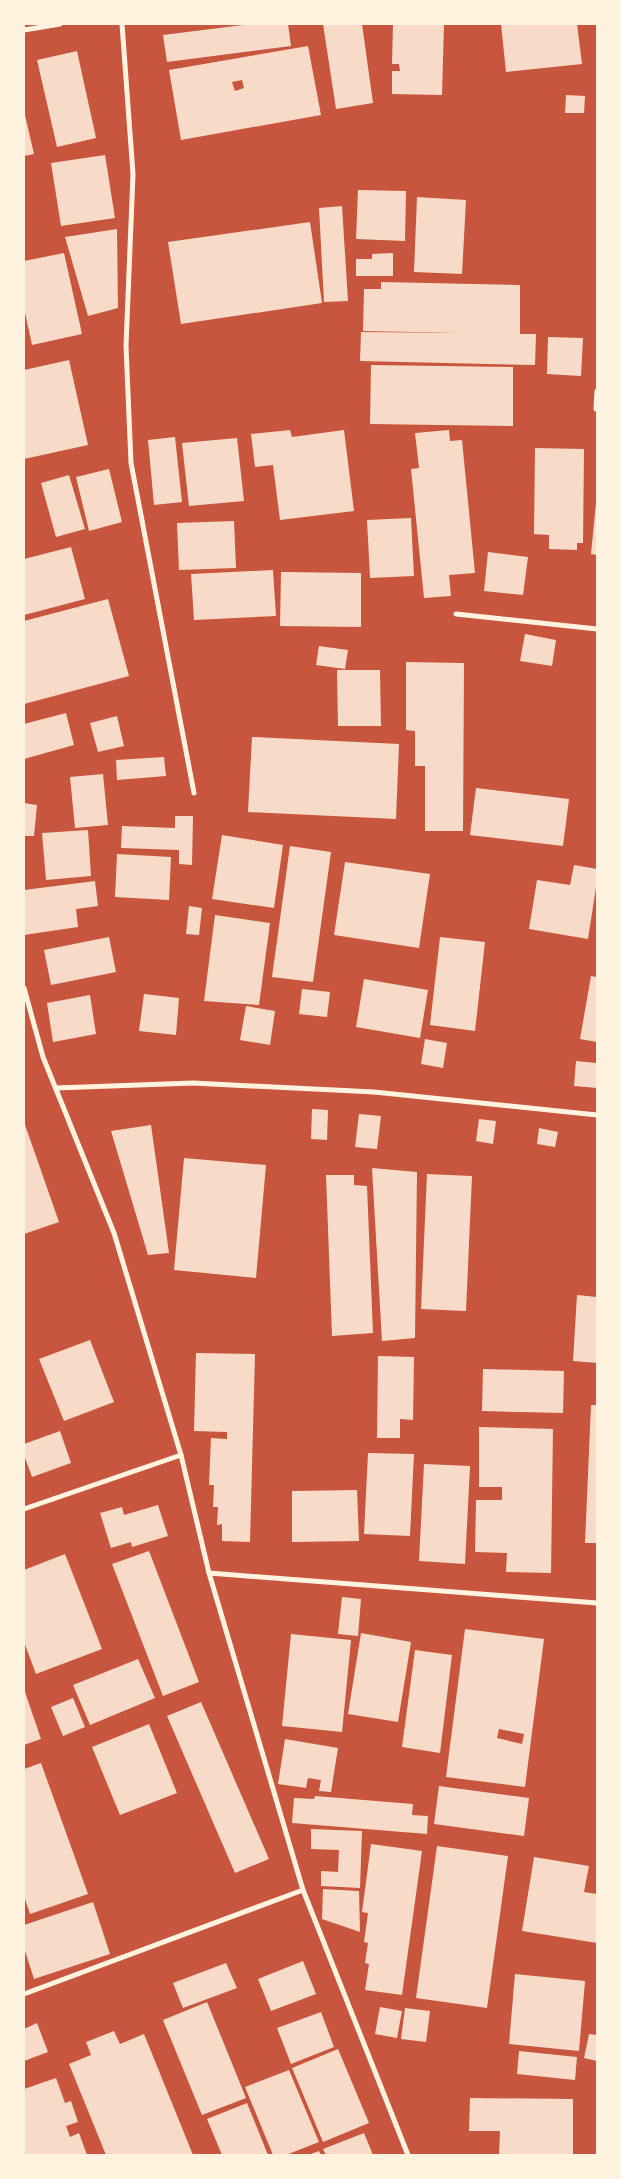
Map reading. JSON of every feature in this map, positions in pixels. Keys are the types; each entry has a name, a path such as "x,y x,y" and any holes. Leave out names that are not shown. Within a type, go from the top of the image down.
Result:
{"street":[{"path":"24,30 60,24"},
{"path":"122,24 133,174 126,346 131,463 194,793"},
{"path":"596,409 597,391"},
{"path":"456,614 597,629"},
{"path":"24,988 27,1012 43,1057 114,1233 181,1455 209,1573 303,1890 408,2155"},
{"path":"56,1088 193,1083 374,1092 597,1115"},
{"path":"24,1509 181,1455"},
{"path":"209,1573 597,1603"},
{"path":"24,1994 303,1890"}],"building":[{"path":"251,24 288,24 291,46 167,62 163,35"},
{"path":"323,24 362,24 373,103 336,109"},
{"path":"393,24 444,24 442,95 392,94 392,71 400,71 399,64 392,64"},
{"path":"501,24 577,24 582,64 506,72"},
{"path":"308,46 321,115 181,140 169,70","holes":["242,80 244,88 235,91 232,82"]},
{"path":"77,51 96,138 57,147 37,60"},
{"path":"566,95 585,96 584,113 565,113"},
{"path":"24,111 34,154 24,156"},
{"path":"105,155 115,218 61,226 51,163"},
{"path":"358,190 406,191 405,241 356,239"},
{"path":"417,197 466,200 462,274 414,272"},
{"path":"342,206 348,301 324,302 319,208"},
{"path":"310,222 322,303 181,324 168,242"},
{"path":"117,229 118,308 88,316 65,237"},
{"path":"64,253 82,334 32,345 24,308 24,261"},
{"path":"393,253 393,276 356,276 356,259 372,259 372,254"},
{"path":"381,282 520,285 520,334 536,334 535,365 360,361 361,332 459,333 363,331 364,289 381,289"},
{"path":"548,337 583,338 581,376 547,374"},
{"path":"69,360 88,445 24,459 24,370"},
{"path":"371,365 513,367 513,426 370,424"},
{"path":"290,430 292,437 344,430 354,511 280,520 273,465 255,467 251,434"},
{"path":"449,430 450,441 462,440 475,573 449,575 451,596 424,598 411,469 419,468 415,433"},
{"path":"175,437 182,502 154,505 148,440"},
{"path":"237,438 244,501 189,506 182,443"},
{"path":"535,448 584,449 583,543 577,543 577,550 549,549 549,535 534,534"},
{"path":"109,469 122,522 89,531 76,477"},
{"path":"69,475 85,529 56,537 41,483"},
{"path":"597,503 597,555 591,554"},
{"path":"411,518 414,576 370,578 367,520"},
{"path":"234,521 236,568 179,570 177,523"},
{"path":"71,547 85,599 24,615 24,559"},
{"path":"488,552 528,557 523,595 484,591"},
{"path":"273,570 276,616 194,620 191,574"},
{"path":"281,572 361,573 361,627 280,626"},
{"path":"108,599 129,676 24,704 24,621"},
{"path":"525,634 556,640 552,666 520,661"},
{"path":"319,646 348,650 345,669 316,665"},
{"path":"406,662 464,663 463,831 425,831 425,766 415,766 415,731 406,730"},
{"path":"337,670 380,670 381,726 338,726"},
{"path":"66,713 74,745 24,759 24,724"},
{"path":"117,716 124,746 98,752 90,723"},
{"path":"252,737 399,744 396,819 248,812"},
{"path":"164,757 166,776 117,780 116,760"},
{"path":"103,774 108,825 75,828 70,777"},
{"path":"476,788 569,799 563,846 470,835"},
{"path":"24,803 37,805 34,836 24,836"},
{"path":"175,816 193,816 192,865 179,864 179,850 121,848 122,826 175,828"},
{"path":"88,830 91,876 46,880 42,833"},
{"path":"222,835 283,845 274,908 212,899"},
{"path":"290,846 331,852 313,982 272,977"},
{"path":"117,854 171,857 169,900 115,897"},
{"path":"345,862 430,874 419,948 334,935"},
{"path":"574,865 597,869 597,881 588,939 529,929 537,880 570,885"},
{"path":"95,881 98,906 76,909 78,927 24,935 24,890"},
{"path":"189,906 202,908 199,935 186,934"},
{"path":"215,915 270,923 259,1005 204,1001"},
{"path":"109,937 116,972 51,985 44,950"},
{"path":"440,937 485,942 475,1031 430,1025"},
{"path":"591,976 597,977 597,1042 580,1039"},
{"path":"364,979 428,990 420,1038 356,1027"},
{"path":"302,989 330,992 327,1017 299,1014"},
{"path":"144,994 179,998 176,1035 139,1031"},
{"path":"90,995 96,1034 53,1042 47,1003"},
{"path":"246,1006 275,1011 270,1045 240,1040"},
{"path":"425,1039 447,1043 443,1068 421,1064"},
{"path":"576,1061 597,1063 597,1088 574,1086"},
{"path":"312,1109 328,1110 327,1140 311,1139"},
{"path":"359,1114 381,1116 377,1149 355,1147"},
{"path":"479,1119 496,1121 493,1144 476,1141"},
{"path":"24,1122 59,1222 24,1234"},
{"path":"151,1125 169,1253 148,1255 111,1131"},
{"path":"539,1128 558,1132 555,1147 537,1144"},
{"path":"184,1158 266,1165 256,1278 174,1270"},
{"path":"372,1168 417,1172 415,1338 382,1341"},
{"path":"427,1174 472,1176 466,1311 421,1309"},
{"path":"326,1175 354,1175 354,1185 367,1186 373,1333 332,1336"},
{"path":"577,1295 597,1297 597,1363 573,1361"},
{"path":"90,1340 114,1402 64,1421 39,1359"},
{"path":"196,1353 255,1354 250,1542 222,1541 222,1524 217,1525 218,1507 213,1507 214,1485 209,1485 211,1438 227,1439 227,1432 194,1431"},
{"path":"378,1356 414,1357 413,1420 400,1419 400,1438 377,1438"},
{"path":"483,1369 564,1371 563,1413 482,1411"},
{"path":"591,1405 597,1405 597,1543 585,1543"},
{"path":"479,1427 553,1429 551,1573 506,1572 507,1553 475,1552 476,1500 502,1500 502,1487 479,1487"},
{"path":"60,1431 71,1463 32,1477 24,1455 24,1444"},
{"path":"368,1453 414,1454 410,1536 364,1534"},
{"path":"424,1464 470,1466 465,1564 419,1561"},
{"path":"357,1490 359,1541 292,1542 292,1491"},
{"path":"158,1505 168,1536 132,1547 131,1542 111,1548 100,1513 122,1507 124,1515"},
{"path":"149,1551 199,1682 163,1696 112,1564"},
{"path":"65,1554 102,1649 36,1674 24,1642 24,1570"},
{"path":"342,1597 361,1599 358,1636 338,1634"},
{"path":"465,1629 544,1639 525,1787 446,1777","holes":["499,1729 524,1734 522,1744 497,1738"]},
{"path":"361,1633 411,1642 398,1722 348,1714"},
{"path":"291,1634 351,1640 342,1732 282,1726"},
{"path":"415,1650 452,1655 440,1753 402,1747"},
{"path":"138,1659 155,1698 90,1725 73,1685"},
{"path":"24,1689 41,1739 24,1745"},
{"path":"73,1698 85,1727 63,1736 51,1707"},
{"path":"201,1702 269,1859 235,1873 167,1716"},
{"path":"149,1724 177,1793 120,1815 92,1747"},
{"path":"285,1739 338,1748 331,1792 319,1791 321,1780 308,1778 306,1788 278,1784"},
{"path":"41,1763 88,1894 30,1914 24,1896 24,1769"},
{"path":"439,1786 529,1798 524,1836 434,1824"},
{"path":"315,1796 413,1804 412,1815 428,1816 427,1834 292,1823 294,1798 314,1799"},
{"path":"311,1829 362,1831 360,1888 321,1886 321,1871 338,1872 339,1850 311,1849"},
{"path":"371,1844 422,1851 402,1995 365,1990 369,1964 365,1963 368,1943 364,1942 368,1913 362,1912"},
{"path":"437,1846 508,1856 487,2008 416,1998"},
{"path":"534,1857 589,1866 584,1892 597,1894 597,1943 522,1931"},
{"path":"323,1889 359,1891 360,1932 322,1919"},
{"path":"93,1902 110,1954 34,1979 24,1948 24,1925"},
{"path":"303,1961 316,1994 271,2011 258,1979"},
{"path":"226,1963 237,1988 183,2008 173,1983"},
{"path":"515,1974 585,1981 579,2051 509,2044"},
{"path":"207,2002 246,2098 202,2115 163,2020"},
{"path":"380,2007 402,2011 397,2038 375,2034"},
{"path":"405,2008 430,2011 426,2042 401,2039"},
{"path":"321,2012 334,2047 291,2064 277,2028"},
{"path":"37,2023 48,2052 24,2061 24,2029"},
{"path":"114,2031 120,2044 144,2034 193,2155 106,2155 69,2064 91,2055 86,2042"},
{"path":"589,2034 597,2035 597,2061 584,2058"},
{"path":"338,2049 369,2123 323,2142 292,2068"},
{"path":"519,2051 577,2057 575,2080 517,2074"},
{"path":"289,2070 319,2142 286,2155 273,2155 245,2087"},
{"path":"56,2078 65,2103 71,2101 78,2122 66,2126 70,2137 79,2133 87,2155 24,2155 24,2089"},
{"path":"470,2098 573,2099 573,2155 499,2155 500,2131 469,2131"},
{"path":"247,2103 268,2155 222,2155 207,2119"},
{"path":"364,2133 373,2155 326,2155 323,2149"},
{"path":"319,2151 321,2155 308,2155"}]}
